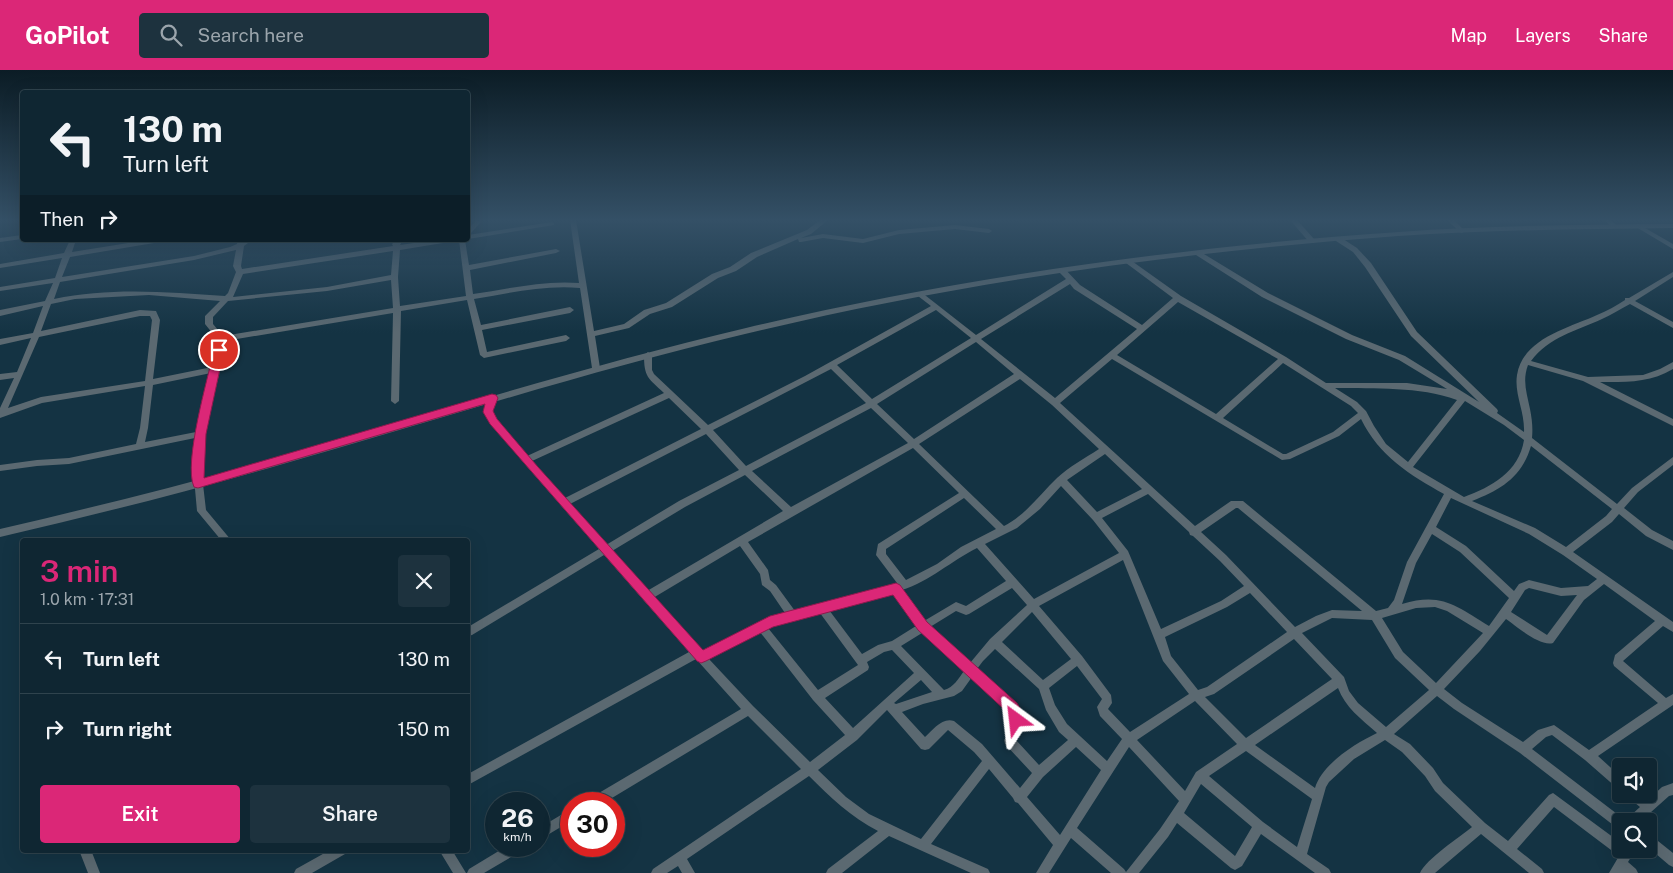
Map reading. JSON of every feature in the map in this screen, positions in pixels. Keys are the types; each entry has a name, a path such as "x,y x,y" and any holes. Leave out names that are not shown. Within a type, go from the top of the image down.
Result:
{"street":[{"path":"0,266 56,257"},
{"path":"1,414 20,374 65,257"},
{"path":"0,289 196,257"},
{"path":"224,538 202,511 197,467 200,434 216,369 220,339 209,324 209,316 228,299 234,290 240,272 237,266 238,257"},
{"path":"240,272 334,257"},
{"path":"395,257 394,277 397,310 395,401"},
{"path":"464,257 470,297 484,355 566,338"},
{"path":"466,268 522,257"},
{"path":"580,257 596,368"},
{"path":"591,334 626,326 647,312 669,304 750,257"},
{"path":"0,533 198,484 596,368 795,319 921,294 1061,270 1160,257"},
{"path":"1206,257 1265,295 1349,337 1402,358 1507,423"},
{"path":"1361,257 1405,323 1424,345 1453,370 1507,423 1649,533 1673,546"},
{"path":"1129,261 1178,298 1328,385 1354,404 1363,413 1370,428 1383,446 1408,468 1449,494 1532,531 1566,552 1673,628"},
{"path":"1061,270 1077,287 1143,329"},
{"path":"1463,501 1484,494 1512,476 1523,461 1527,451 1527,416 1520,390 1521,375 1526,362 1542,343 1558,334 1602,316 1673,274"},
{"path":"0,313 75,297 149,293 228,299 327,289 394,277"},
{"path":"470,631 682,504 871,404 1070,280"},
{"path":"220,339 546,285 583,286"},
{"path":"921,294 1055,403 1194,532 1251,587 1340,680 1345,694 1354,706 1386,734 1406,748 1429,772 1439,787 1481,827 1509,849 1525,869 1538,873"},
{"path":"1055,403 1178,298"},
{"path":"1628,300 1673,325"},
{"path":"565,502 832,365 935,307"},
{"path":"477,328 570,310"},
{"path":"0,342 140,313 153,313 156,320 144,428 139,448"},
{"path":"648,355 648,370 651,376 790,512"},
{"path":"1111,355 1276,455 1287,457 1336,434 1363,413"},
{"path":"1217,418 1283,359"},
{"path":"1526,362 1586,379 1618,393 1673,423"},
{"path":"832,365 1004,531"},
{"path":"1586,379 1647,378 1660,374 1673,365"},
{"path":"1,414 40,400 148,383 216,369"},
{"path":"0,377 20,374"},
{"path":"646,597 741,540 913,444 1019,375"},
{"path":"1328,385 1407,386 1446,392 1473,402"},
{"path":"526,460 668,394"},
{"path":"492,398 488,408 490,416 526,460 565,502 646,597 749,710 842,801 865,818 888,830 984,873"},
{"path":"1408,468 1462,398"},
{"path":"0,468 69,461 200,434"},
{"path":"470,779 699,655 762,626 792,615 900,587 940,566 964,550 1014,526 1037,506 1061,480 1105,449"},
{"path":"1566,552 1608,519 1635,490 1673,460"},
{"path":"1061,480 1096,517 1125,554 1167,658 1196,695 1246,745 1318,797"},
{"path":"1096,517 1148,490"},
{"path":"965,493 887,542 880,548 881,555 922,626 1014,710 1019,728 1009,740 1039,773"},
{"path":"1391,612 1398,602 1412,562 1449,494"},
{"path":"1194,532 1234,504 1239,503 1375,616 1400,655 1437,690 1524,749 1612,817"},
{"path":"1430,528 1463,549 1515,598"},
{"path":"741,540 765,574 765,582 773,588 792,615"},
{"path":"979,544 1034,604 1078,658 1107,698 1108,701 1102,709 1128,740 1186,800"},
{"path":"891,706 942,695 958,688 979,658 1034,604 1125,554"},
{"path":"1506,613 1549,640 1563,619 1587,590 1604,579"},
{"path":"861,660 882,648 894,645 956,606 966,611 1013,582"},
{"path":"1300,856 1321,786 1336,769 1376,738 1386,734 1437,690 1506,613 1522,587 1528,584 1561,592 1587,590"},
{"path":"1159,635 1224,604 1251,587"},
{"path":"1042,873 1128,740 1196,695 1210,691 1295,632 1319,619 1332,614 1375,616 1416,604 1435,603 1450,608 1490,632"},
{"path":"817,697 863,668 861,660 822,608"},
{"path":"1589,756 1670,701 1618,663 1619,658 1663,620"},
{"path":"762,626 817,697 853,736"},
{"path":"994,642 1043,686 1055,717 1075,741 1108,769"},
{"path":"894,645 942,695"},
{"path":"1043,686 1078,658"},
{"path":"657,873 810,768 853,736 891,706 920,674"},
{"path":"1131,873 1177,815 1200,776 1340,680"},
{"path":"891,706 923,744 928,744 946,725 950,724 978,748 1060,844"},
{"path":"611,792 749,710"},
{"path":"1524,749 1550,730 1589,756 1612,776"},
{"path":"1019,798 1039,773 1075,741"},
{"path":"922,845 988,762"},
{"path":"1200,776 1260,826 1325,873"},
{"path":"1641,813 1667,790 1673,788"},
{"path":"1509,849 1553,799 1623,860 1632,873"},
{"path":"1644,803 1648,806"},
{"path":"1177,815 1235,864 1260,826"},
{"path":"1426,873 1481,827"},
{"path":"1070,829 1120,873"},
{"path":"832,873 888,830"},
{"path":"1657,848 1673,861"},
{"path":"86,853 94,873"},
{"path":"300,873 336,853"},
{"path":"447,853 460,873"},
{"path":"473,873 500,857"},
{"path":"680,858 689,873"}],"route":[{"path":"219,350 203,431 200,434 197,467 198,484 492,398 488,412 494,421 534,470 701,657 770,622 896,589 922,626 1012,707 1016,713 1016,720"}]}
